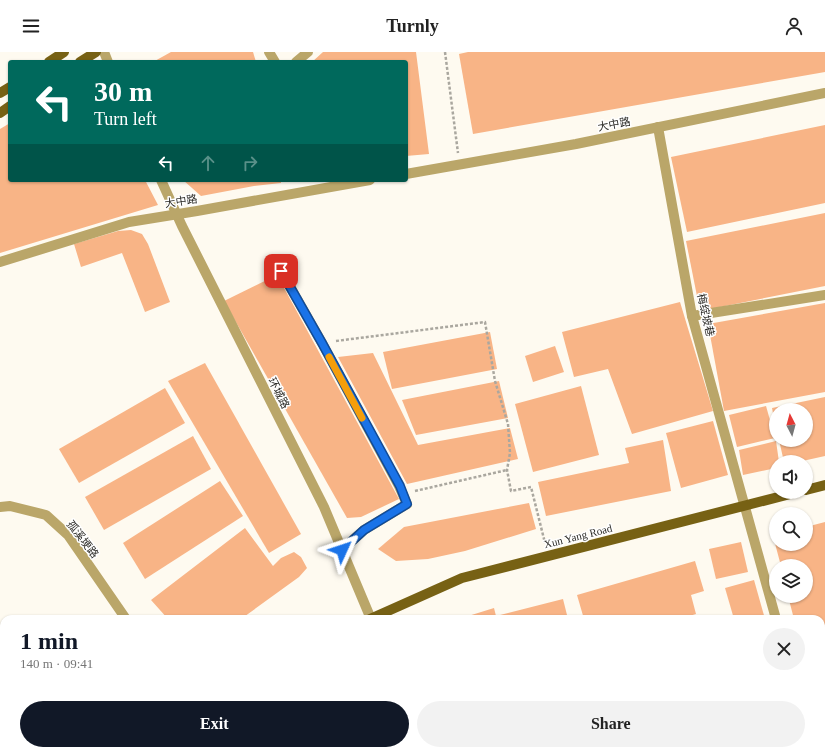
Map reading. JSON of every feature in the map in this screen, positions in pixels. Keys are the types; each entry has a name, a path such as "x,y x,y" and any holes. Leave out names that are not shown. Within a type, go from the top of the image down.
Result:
{"main road":[{"path":"52,60 64,52"},
{"path":"83,60 96,52"},
{"path":"813,488 825,485"},
{"name":"Xun Yang Road","path":"380,615 462,578 769,499"}],"street":[{"path":"298,60 308,52"},
{"name":"大中路","path":"408,174 576,144 825,93"},
{"name":"梅绽坡巷","path":"658,127 692,316 775,615"},
{"name":"环城路","path":"162,182 176,214 324,507 369,615"},
{"name":"大中路","path":"0,262 129,222 359,182"},
{"path":"281,271 400,486 407,504 364,530 342,550"},
{"path":"692,316 825,295"},
{"name":"孤溪埂路","path":"0,507 10,506 46,515 68,535 123,615"}],"path":[{"path":"445,52 460,164"},
{"path":"322,343 485,322 495,381 500,402 508,424 510,453 507,470 511,491 530,487 549,556"},
{"path":"403,494 507,470"}],"building":[{"path":"171,52 253,52 255,60 157,60"},
{"path":"323,52 416,52 429,154 408,156 408,60 314,60"},
{"path":"468,52 825,52 825,72 473,134 459,54"},
{"path":"8,124 8,182 146,182 158,205 0,253 0,129"},
{"path":"825,125 825,203 687,232 671,157"},
{"path":"185,182 281,182 281,183 254,186 201,196"},
{"path":"825,213 825,286 700,311 686,241"},
{"path":"131,230 142,234 148,244 170,302 145,312 122,253 81,267 74,244 118,231"},
{"path":"277,275 399,499 361,517 347,518 224,301"},
{"path":"680,302 713,411 632,434 608,369 574,377 562,332"},
{"path":"825,303 825,392 724,411 708,324"},
{"path":"490,332 497,369 392,389 383,352"},
{"path":"555,346 564,372 533,382 525,356"},
{"path":"373,353 418,445 510,428 518,459 407,484 338,357"},
{"path":"205,363 301,534 269,553 168,381"},
{"path":"499,381 508,418 416,435 402,400"},
{"path":"581,386 599,455 533,472 515,404"},
{"path":"165,388 185,423 79,483 59,449"},
{"path":"825,397 825,456 813,459 813,455 782,455 781,447 813,447 813,403 796,403"},
{"path":"766,406 769,417 769,439 737,447 729,415"},
{"path":"713,421 728,475 681,488 666,433"},
{"path":"193,436 211,469 104,530 85,497"},
{"path":"663,440 671,491 546,516 538,482 629,463 625,448"},
{"path":"769,443 769,447 777,447 778,455 769,455 769,469 743,475 739,450"},
{"path":"220,481 243,516 145,579 123,543"},
{"path":"529,503 536,529 465,551 428,559 396,561 378,549 404,527"},
{"path":"825,522 825,615 793,615 790,603 813,603 813,559 779,559 777,551 813,551 813,525"},
{"path":"245,528 273,566 281,558 294,552 301,557 307,568 299,577 247,615 164,615 151,600"},
{"path":"741,542 748,572 716,579 709,549"},
{"path":"695,561 704,591 691,595 696,614 693,615 583,615 577,595"},
{"path":"754,580 764,615 733,615 725,588"},
{"path":"563,599 567,615 500,615"},
{"path":"494,608 496,615 471,615"}],"slow traffic":[{"path":"329,357 362,418"}],"route":[{"path":"281,271 400,486 407,504 364,530 342,550"}]}
